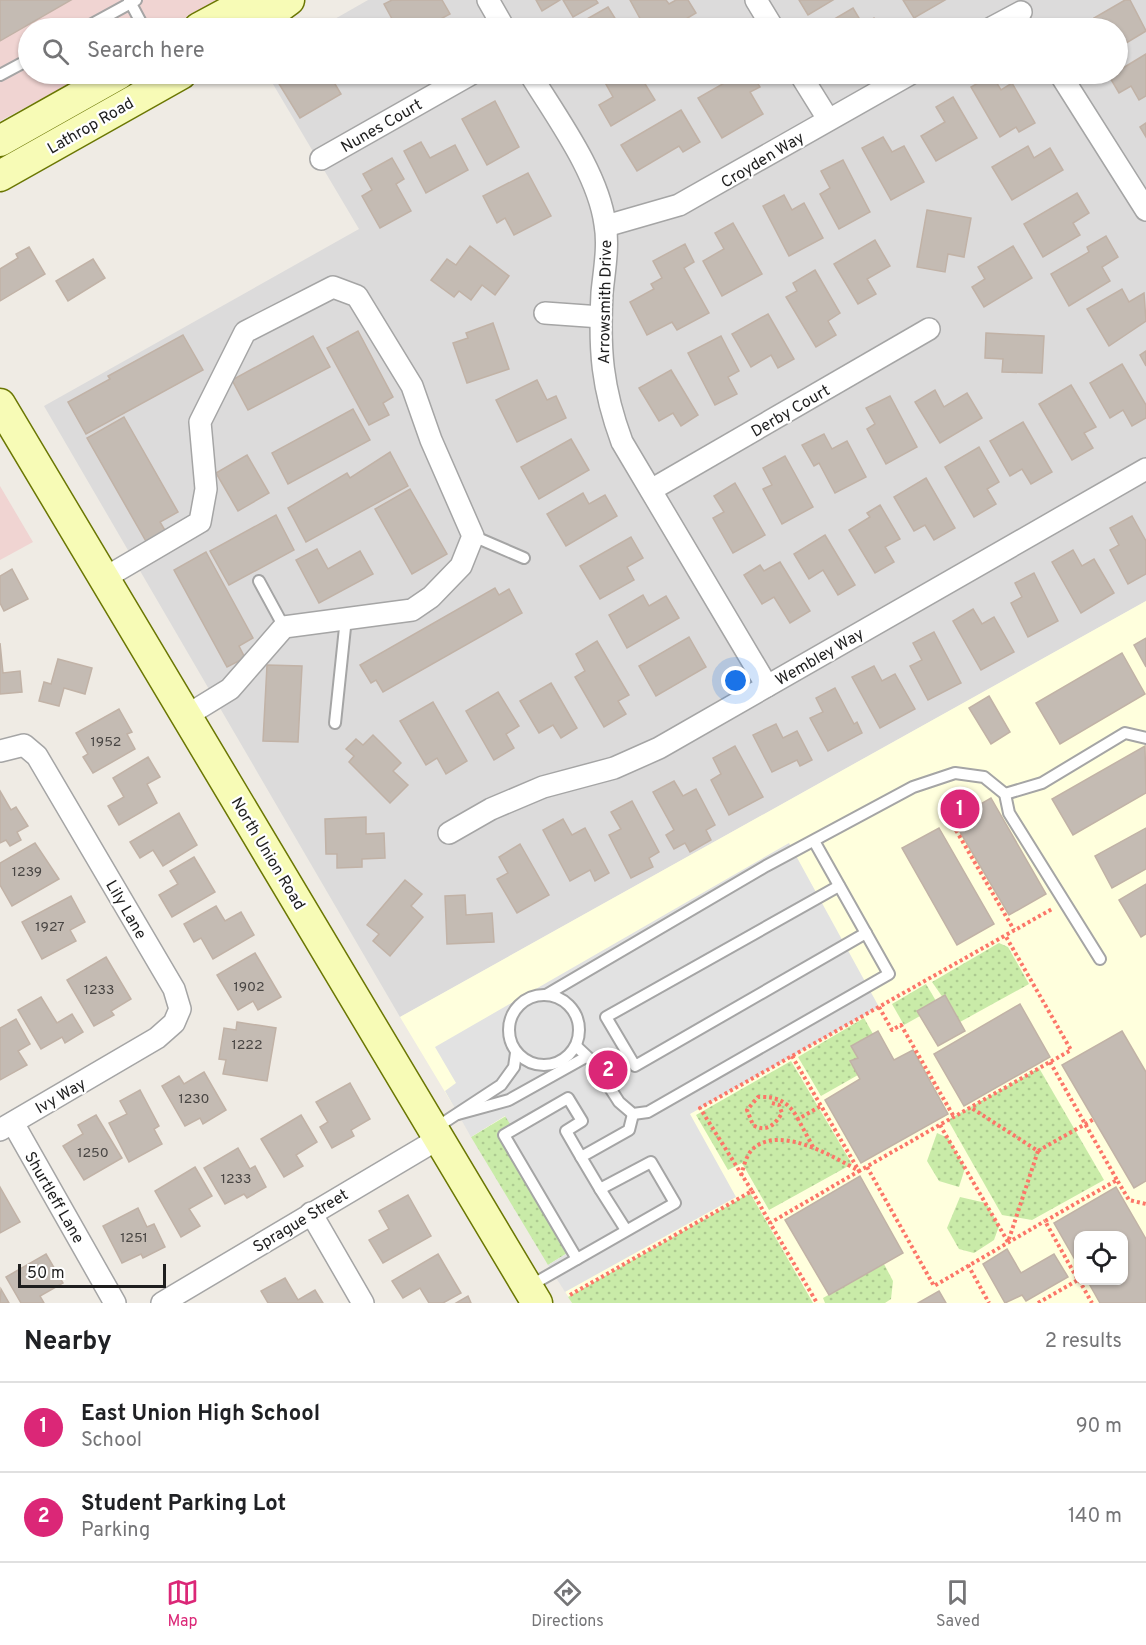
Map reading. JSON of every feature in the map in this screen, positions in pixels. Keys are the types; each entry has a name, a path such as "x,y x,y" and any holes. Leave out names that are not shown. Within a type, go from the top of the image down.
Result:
{"street":[{"path":"218,18 251,0"},
{"path":"265,18 289,0"},
{"path":"488,0 498,18"},
{"path":"756,0 767,18"},
{"name":"Lathrop Road","path":"0,141 101,84"},
{"name":"Lathrop Road","path":"0,176 163,84"},
{"name":"Nunes Court","path":"321,159 453,84"},
{"name":"Arrowsmith Drive","path":"536,84 573,144 599,198 606,226 601,355 607,402 622,442 767,686"},
{"path":"806,84 828,119"},
{"name":"Croyden Way","path":"606,226 679,205 892,84"},
{"path":"1066,84 1146,210"},
{"path":"103,579 200,522 206,489 200,422 245,332 333,287 357,296 412,386 431,440 473,536 461,566 431,597 412,609 284,627 230,689 186,716"},
{"path":"545,313 601,317"},
{"name":"Derby Court","path":"651,490 929,329"},
{"name":"North Union Road","path":"2,411 356,997 532,1295"},
{"name":"Wembley Way","path":"449,833 491,809 543,787 614,768 659,748 1146,469"},
{"name":"Lily Lane","path":"0,751 7,747 24,745 37,756 174,989 180,1009 174,1023 157,1038 120,1060"},
{"name":"Ivy Way","path":"6,1127 120,1060"},
{"name":"Shurtleff Lane","path":"6,1127 115,1303"},
{"name":"Sprague Street","path":"162,1303 436,1134"},
{"path":"311,1213 363,1303"}],"lane":[{"path":"102,18 132,1 140,18"},
{"path":"0,75 18,65"},
{"path":"473,536 524,558"},
{"path":"259,581 284,627"},
{"path":"335,723 346,618"},
{"path":"1005,794 1042,783 1125,733 1146,738"},
{"path":"546,995 557,997 574,1012 579,1023 576,1046 559,1062 548,1065 525,1060 516,1053 510,1042 510,1019 524,1001 546,995 814,840 913,787 955,773 984,777 1005,794 1009,813 1100,959"},
{"path":"576,1046 594,1063 619,1102 633,1114 648,1112 889,974 814,840"},
{"path":"839,885 606,1017 634,1066 866,933"},
{"path":"436,1134 458,1114 501,1084 514,1067 516,1053"},
{"path":"458,1114 509,1100 586,1057"},
{"path":"577,1258 504,1135 568,1098 582,1121 566,1131 626,1230"},
{"path":"580,1157 628,1130 633,1114"},
{"path":"532,1295 577,1258 675,1203 651,1162 600,1189"}],"path":[{"path":"952,825 1014,930"},
{"path":"817,1303 752,1191 700,1108 1055,907"},
{"path":"770,1224 1071,1050 1005,936"},
{"path":"879,1007 892,1030 901,1025 954,1117"},
{"path":"792,1056 859,1172"},
{"path":"1050,1062 1129,1200 1146,1204"},
{"path":"772,1103 779,1106 782,1113 773,1126 765,1129 753,1125 747,1110 758,1097 778,1098 793,1110 813,1147"},
{"path":"798,1119 821,1106"},
{"path":"970,1107 1038,1151"},
{"path":"1008,1242 1038,1151 1094,1119"},
{"path":"940,1125 1008,1242"},
{"path":"741,1176 747,1158 754,1148 776,1140 813,1147 859,1172"},
{"path":"867,1167 934,1286 1117,1180"},
{"path":"570,1295 752,1191"},
{"path":"1038,1303 1078,1280 1045,1221"},
{"path":"968,1265 989,1303"},
{"path":"1081,1285 1092,1303"}],"shaded area":[{"path":"0,0 225,0 191,18 18,18 18,84 69,84 0,121"},
{"path":"368,0 1146,0 1146,601 400,1017 44,406 359,229 273,84 1128,84 1128,18 336,18"},
{"path":"0,486 33,542 0,560"},
{"path":"1146,601 1146,1303 572,1303 400,1017"},
{"path":"789,843 879,1007 690,1114 736,1197 565,1292 548,1265 569,1252 502,1141 515,1132 505,1116 471,1137 445,1091 456,1083 435,1047"}],"green space":[{"path":"999,943 1008,947 1029,984 960,1022 932,982"},
{"path":"926,984 936,1001 920,1016 904,1025 892,1004"},
{"path":"864,1018 873,1034 851,1046 858,1058 850,1062 858,1075 821,1096 798,1057"},
{"path":"791,1061 852,1164 769,1210 742,1163 728,1170 696,1115"},
{"path":"1039,1068 1104,1180 1032,1220 1002,1215 948,1120"},
{"path":"506,1116 516,1133 569,1252 548,1265 471,1137"},
{"path":"937,1133 948,1138 965,1168 959,1187 939,1181 927,1161"},
{"path":"750,1193 813,1303 572,1303 568,1297"},
{"path":"960,1197 986,1203 999,1226 994,1240 974,1253 959,1249 947,1228"},
{"path":"884,1264 893,1281 891,1299 885,1303 825,1303 823,1298"}],"building":[{"path":"0,0 71,0 40,18 18,18 18,31 0,41"},
{"path":"392,0 442,0 450,14 443,18 392,18 384,4"},
{"path":"536,0 560,0 542,11"},
{"path":"563,0 596,0 598,3 573,17"},
{"path":"630,0 666,0 669,4 676,0 688,0 696,13 688,18 640,18"},
{"path":"799,0 833,0 808,15"},
{"path":"903,0 945,0 914,18"},
{"path":"1125,0 1130,0 1146,31 1128,42 1128,18 1094,18"},
{"path":"608,7 615,18 589,18"},
{"path":"853,8 859,18 836,18"},
{"path":"1146,54 1146,96 1139,100 1131,86 1119,93 1114,84 1128,84 1128,65"},
{"path":"279,84 335,84 341,94 300,118"},
{"path":"606,84 645,84 655,100 611,126 599,105 613,97"},
{"path":"722,84 758,84 760,87 750,92 763,114 722,138 698,98"},
{"path":"976,84 997,84 1001,90 1013,84 1035,123 1019,132 1016,127 1000,137 971,87"},
{"path":"953,97 977,138 936,161 921,136 945,122 936,107"},
{"path":"495,101 519,147 487,165 462,119"},
{"path":"681,110 700,142 683,152 679,146 637,171 621,145"},
{"path":"1146,123 1146,137 1140,127"},
{"path":"883,137 892,152 904,146 924,182 891,200 862,148"},
{"path":"421,142 430,158 455,145 468,170 426,193 404,151"},
{"path":"1028,146 1034,158 1050,148 1063,170 1012,200 992,167"},
{"path":"392,158 404,179 396,184 411,211 380,228 362,196 372,190 363,174"},
{"path":"843,160 870,212 839,229 820,194 830,188 821,171"},
{"path":"528,173 551,216 514,235 505,218 497,223 483,196"},
{"path":"1077,193 1089,213 1073,223 1080,235 1043,257 1024,224"},
{"path":"784,195 792,210 804,203 823,238 789,256 763,206"},
{"path":"927,210 971,218 964,257 948,254 945,272 917,267"},
{"path":"733,223 762,274 722,296 703,261 724,249 715,233"},
{"path":"1106,236 1118,257 1102,267 1110,281 1069,306 1051,274 1089,252 1087,247"},
{"path":"875,240 890,266 867,279 876,294 858,304 834,264"},
{"path":"685,244 694,262 684,268 709,313 677,330 672,322 647,335 630,302 654,289 651,284 662,278 653,261"},
{"path":"470,246 509,276 495,295 482,285 471,300 459,291 454,297 431,280 447,259 456,265"},
{"path":"1013,246 1032,278 984,307 972,287 985,279 978,267"},
{"path":"29,247 45,274 0,301 0,269 18,258 16,254"},
{"path":"93,259 105,278 68,301 56,281"},
{"path":"815,270 840,313 828,321 836,335 816,347 786,297 797,291 793,283"},
{"path":"1122,289 1129,302 1144,293 1146,321 1109,346 1087,309"},
{"path":"768,314 794,359 778,368 771,355 751,367 732,334"},
{"path":"493,323 509,369 467,383 453,343 468,338 466,333"},
{"path":"358,331 393,397 383,403 389,415 369,425 327,348"},
{"path":"986,333 1044,336 1042,373 1002,372 1003,359 985,358"},
{"path":"183,335 203,370 86,434 68,402 110,379 108,376"},
{"path":"313,336 330,367 248,410 232,380"},
{"path":"721,336 739,371 728,377 737,394 715,405 688,353"},
{"path":"1146,351 1146,366 1140,355"},
{"path":"1122,364 1146,405 1146,418 1132,426 1123,410 1110,418 1090,383"},
{"path":"671,370 698,415 681,426 673,413 659,421 639,388"},
{"path":"537,380 547,400 556,396 566,418 517,442 496,400"},
{"path":"1071,385 1096,427 1084,433 1093,448 1072,460 1039,404"},
{"path":"935,390 944,407 967,393 982,418 940,443 915,402"},
{"path":"890,396 917,447 886,464 867,429 875,424 866,408"},
{"path":"353,409 370,440 288,484 272,453"},
{"path":"124,417 178,512 160,522 166,532 147,543 87,438"},
{"path":"1023,422 1052,472 1031,484 1022,469 1010,476 990,441"},
{"path":"824,434 832,449 847,441 866,477 835,493 819,463 814,466 802,445"},
{"path":"571,439 589,470 539,499 521,467"},
{"path":"979,447 999,482 987,489 996,504 974,517 945,467"},
{"path":"390,452 408,486 306,542 288,508 347,473 350,478"},
{"path":"247,455 269,493 238,511 216,473"},
{"path":"785,456 813,507 782,524 763,489 772,485 763,468"},
{"path":"926,478 955,528 934,540 925,525 914,531 894,497"},
{"path":"735,483 765,535 733,553 713,518 724,512 714,496"},
{"path":"410,489 447,554 412,574 375,509"},
{"path":"583,493 589,504 605,495 617,516 566,546 547,514"},
{"path":"880,505 900,539 885,547 894,562 875,573 849,530 870,517 867,513"},
{"path":"276,515 294,550 229,585 210,551"},
{"path":"1132,516 1146,541 1146,574 1128,584 1110,550 1119,545 1110,528"},
{"path":"825,535 855,585 838,595 823,570 809,579 794,554"},
{"path":"631,537 643,558 627,567 634,580 600,599 580,566"},
{"path":"317,549 328,569 360,551 373,574 319,603 296,560"},
{"path":"1073,550 1082,566 1094,559 1114,593 1081,613 1052,562"},
{"path":"206,552 253,638 239,646 245,658 227,667 174,570"},
{"path":"780,562 810,611 790,623 774,597 762,604 744,575 760,565 764,571"},
{"path":"12,569 28,599 4,611 0,603 0,576"},
{"path":"1034,573 1058,621 1028,637 1011,603 1022,597 1015,583"},
{"path":"495,588 499,595 509,589 522,613 383,692 376,680 371,683 360,665"},
{"path":"643,595 649,606 666,596 679,618 627,648 609,615"},
{"path":"973,609 982,624 994,617 1014,652 981,670 953,621"},
{"path":"934,632 961,683 928,700 910,666 922,660 913,643"},
{"path":"689,637 706,667 656,696 639,666"},
{"path":"1146,638 1146,667 1134,645"},
{"path":"597,641 629,695 618,701 626,714 604,727 575,677 585,671 576,654"},
{"path":"0,643 3,673 20,671 22,692 0,694"},
{"path":"1122,653 1145,694 1060,744 1036,703"},
{"path":"58,659 92,668 85,694 64,688 59,706 39,701 44,682 51,684"},
{"path":"267,665 302,666 298,742 263,741"},
{"path":"874,666 882,681 895,674 915,709 880,728 852,677"},
{"path":"551,683 577,728 561,738 553,725 539,733 520,701"},
{"path":"835,688 854,724 857,722 862,733 828,751 810,718 823,712 816,698"},
{"path":"498,692 519,726 506,734 514,748 494,760 466,711"},
{"path":"989,696 1010,732 991,744 969,708"},
{"path":"433,702 467,761 446,774 437,758 426,765 400,721"},
{"path":"119,709 132,732 127,734 135,749 93,773 83,757 88,754 76,733"},
{"path":"776,724 783,738 797,731 812,760 800,766 797,760 772,772 753,735"},
{"path":"373,735 401,763 393,771 408,785 390,803 349,762 354,756 346,749 356,739 363,745"},
{"path":"735,746 763,797 729,815 711,780 721,774 713,758"},
{"path":"1145,746 1146,793 1073,835 1052,799"},
{"path":"148,757 160,777 147,784 157,803 119,825 108,806 124,797 113,778"},
{"path":"674,781 683,796 696,789 715,825 706,830 711,840 690,852 685,843 674,849 666,835 674,830 653,792"},
{"path":"0,791 11,810 16,807 28,826 17,832 21,840 10,846 6,840 0,843"},
{"path":"991,798 1046,894 1009,915 953,820"},
{"path":"632,801 659,852 649,858 653,867 631,878 609,835 621,829 611,812"},
{"path":"179,813 197,845 163,866 153,850 140,858 130,842"},
{"path":"366,817 366,834 384,833 385,858 362,859 362,867 337,868 337,854 326,854 325,819"},
{"path":"563,819 572,835 585,828 609,873 595,881 590,870 570,881 543,830"},
{"path":"939,828 994,924 957,945 902,848"},
{"path":"1146,828 1146,869 1112,888 1095,856"},
{"path":"35,843 59,879 12,906 0,885 0,863"},
{"path":"520,844 549,895 517,913 497,879 508,873 499,857"},
{"path":"194,857 215,892 172,917 159,895 178,884 170,871"},
{"path":"405,880 422,894 411,906 423,917 390,956 373,941 379,934 367,925"},
{"path":"1146,884 1146,934 1141,937 1119,900"},
{"path":"465,895 466,915 492,913 494,942 447,944 445,896"},
{"path":"71,896 85,922 70,930 76,941 42,959 22,922"},
{"path":"216,906 225,921 241,912 254,935 213,959 201,938 194,942 184,924"},
{"path":"255,953 281,997 258,1010 253,1001 238,1010 217,975"},
{"path":"106,957 131,999 111,1011 114,1015 94,1026 67,980"},
{"path":"945,995 965,1031 938,1046 917,1011"},
{"path":"41,997 57,1023 72,1014 83,1032 65,1043 62,1037 41,1049 18,1010"},
{"path":"1020,1004 1050,1057 964,1106 934,1054"},
{"path":"16,1019 30,1044 18,1051 27,1065 0,1080 0,1028"},
{"path":"237,1022 276,1028 267,1081 223,1074 226,1060 219,1059 224,1028 236,1030"},
{"path":"878,1031 894,1060 913,1050 948,1114 861,1163 825,1100 860,1079 850,1061 858,1058 851,1046"},
{"path":"1122,1031 1146,1072 1146,1181 1134,1188 1062,1065"},
{"path":"204,1072 226,1110 203,1124 200,1118 185,1126 162,1086 179,1076 184,1084"},
{"path":"350,1083 370,1119 351,1130 354,1136 332,1148 320,1127 328,1122 316,1102"},
{"path":"140,1090 159,1126 154,1129 162,1144 129,1162 109,1123 127,1114 120,1101"},
{"path":"96,1115 122,1158 84,1180 63,1146 83,1134 78,1125"},
{"path":"301,1115 317,1142 296,1155 303,1166 284,1177 261,1139"},
{"path":"238,1148 250,1169 255,1166 266,1187 247,1198 244,1194 225,1204 204,1168"},
{"path":"195,1167 212,1196 189,1209 200,1226 181,1237 155,1191"},
{"path":"860,1176 903,1253 829,1295 785,1220"},
{"path":"0,1187 20,1222 0,1233"},
{"path":"1116,1187 1146,1239 1146,1303 1100,1303 1090,1285 1128,1285 1128,1231 1074,1231 1074,1258 1054,1223"},
{"path":"408,1195 431,1236 383,1263 369,1240 389,1229 379,1211"},
{"path":"138,1208 147,1227 154,1224 165,1247 143,1258 141,1254 122,1263 103,1226"},
{"path":"1007,1249 1021,1273 1054,1254 1068,1277 1026,1301 1022,1295 1005,1303 983,1264"},
{"path":"46,1254 63,1283 40,1296 44,1303 21,1303 6,1277"},
{"path":"438,1254 461,1293 443,1303 429,1303 420,1288 403,1298 392,1281"},
{"path":"285,1278 298,1300 315,1290 323,1303 268,1303 261,1291"},
{"path":"1,1289 9,1303 0,1303"},
{"path":"939,1291 946,1303 918,1303"},
{"path":"468,1296 471,1303 456,1303"}],"place":[{"name":"East Union High School","path":"960,809"},
{"name":"Student Parking Lot","path":"608,1070"}]}
